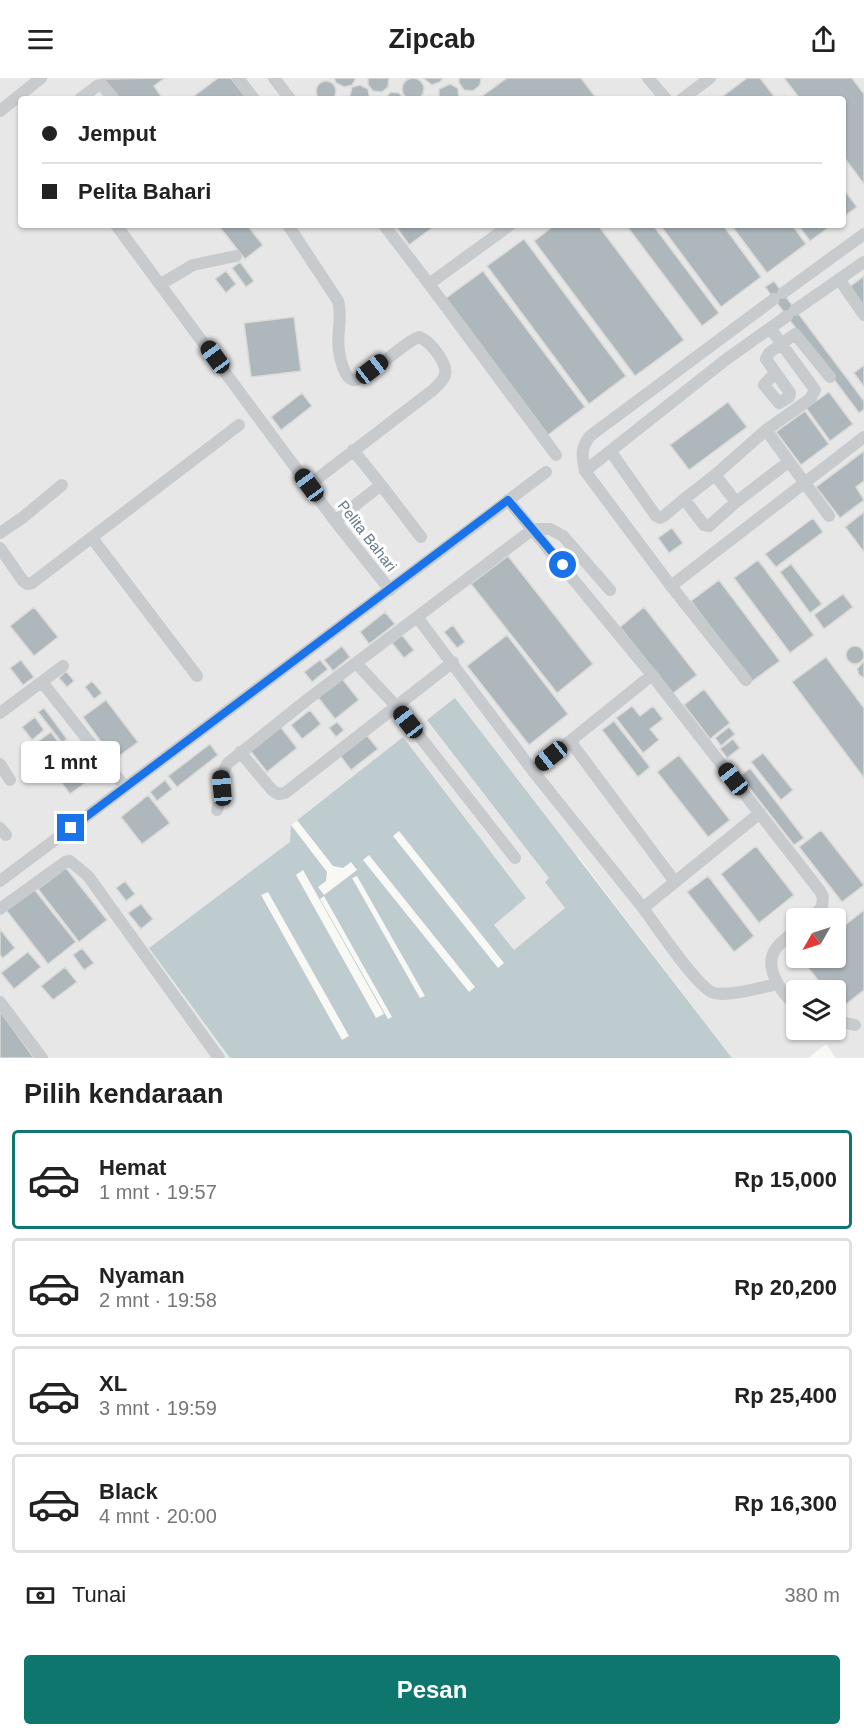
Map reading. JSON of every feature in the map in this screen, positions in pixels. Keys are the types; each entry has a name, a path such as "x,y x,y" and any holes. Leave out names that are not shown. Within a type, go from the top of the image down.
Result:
{"lane":[{"path":"24,96 41,78"},
{"path":"238,78 252,96"},
{"path":"274,78 288,96"},
{"path":"648,78 663,96"},
{"path":"686,96 710,78"},
{"path":"84,96 97,86 102,86 111,96"},
{"path":"0,111 18,103"},
{"name":"Pelita Bahari","path":"0,882 390,590 335,521 118,228"},
{"path":"290,228 338,301 341,311 337,342 340,359 349,378 353,380 361,378 396,350 419,337 423,338 434,350 445,371 444,378 433,390 309,485"},
{"path":"386,228 556,455"},
{"path":"429,284 506,228"},
{"path":"746,680 671,586 585,471 582,446 590,436 864,234"},
{"path":"160,284 193,265 236,256"},
{"path":"585,471 770,328 864,262"},
{"path":"839,279 864,315"},
{"path":"611,452 660,518 715,475 766,430 810,399 815,390 783,342 770,328"},
{"path":"775,373 766,359 769,353 792,334 797,335 830,377"},
{"path":"671,377 684,394"},
{"path":"0,548 27,584 32,583 239,425"},
{"path":"766,430 829,516"},
{"path":"671,586 864,438"},
{"path":"353,450 421,537"},
{"path":"684,499 706,527 788,463"},
{"path":"390,590 546,472"},
{"path":"715,475 736,502"},
{"path":"0,533 62,485"},
{"path":"335,521 381,485"},
{"path":"508,500 652,675 760,813 823,897 821,908"},
{"path":"217,810 222,794 223,770 240,752 533,529 550,529 563,536 610,590"},
{"path":"92,538 197,676"},
{"path":"417,617 533,771 643,908 699,983 713,993 725,994 778,984"},
{"path":"240,752 272,790 278,794 285,793 453,662"},
{"path":"357,664 395,705 515,858"},
{"path":"0,713 63,666"},
{"path":"533,771 652,675"},
{"path":"42,682 125,787"},
{"path":"570,741 675,882"},
{"path":"0,764 10,780"},
{"path":"643,908 760,813"},
{"path":"0,909 65,862 70,861 76,864 88,876 219,1058"},
{"path":"786,939 775,949 771,957 778,984 786,993"},
{"path":"0,1002 42,1058"},
{"path":"846,1023 855,1025"}],"shaded area":[{"path":"0,78 864,78 864,1058 836,1058 826,1044 808,1058 732,1058 578,856 565,909 514,950 494,925 526,898 403,737 291,825 291,842 149,948 230,1058 0,1058"},
{"path":"455,698 732,1058 230,1058 149,948 290,842 291,825 403,737 526,898 494,925 514,950 565,908 545,882 549,878 427,720"}],"pier":[{"path":"297,820 333,866 343,868 351,862 357,870 324,895 318,887 326,881 327,872 291,825"},
{"path":"399,831 504,963 498,968 393,836"},
{"path":"369,855 475,987 469,992 363,860"},
{"path":"303,870 384,1014 376,1018 296,875"},
{"path":"357,876 425,996 420,998 352,878"},
{"path":"268,892 349,1036 342,1040 261,895"},
{"path":"324,896 392,1017 388,1019 320,899"}],"building":[{"path":"165,78 154,86 161,96 116,96 103,79"},
{"path":"218,78 231,78 245,96 194,96"},
{"path":"334,78 356,78 352,85 344,87 336,83"},
{"path":"368,78 389,78 388,87 382,92 373,91 368,85"},
{"path":"423,78 443,78 432,85"},
{"path":"459,78 481,78 480,85 473,91 464,90 459,83"},
{"path":"507,78 581,78 595,96 482,96"},
{"path":"747,78 760,78 774,96 723,96"},
{"path":"784,78 852,78 864,94 864,184 846,160 846,96 798,96"},
{"path":"409,79 417,79 423,85 422,96 404,96 403,93 403,85"},
{"path":"322,81 330,81 336,87 335,96 316,95 316,87"},
{"path":"450,84 458,88 459,96 439,96 439,89"},
{"path":"360,85 368,89 369,96 350,96 352,87"},
{"path":"391,92 399,93 402,96 387,96"},
{"path":"846,192 857,207 846,215"},
{"path":"220,228 249,228 263,245 245,259"},
{"path":"397,228 432,228 409,245"},
{"path":"551,228 600,228 684,340 635,376 534,241"},
{"path":"628,228 655,228 719,313 702,326"},
{"path":"662,228 725,228 761,277 721,307"},
{"path":"733,228 794,228 806,244 767,273"},
{"path":"800,228 828,228 810,241"},
{"path":"524,239 626,376 589,404 487,266"},
{"path":"240,262 254,281 246,287 232,268"},
{"path":"226,271 236,284 226,293 215,279"},
{"path":"483,271 585,407 548,435 446,298"},
{"path":"864,276 864,310 848,288"},
{"path":"774,281 864,401 864,409 859,413 765,287"},
{"path":"294,317 301,371 251,377 244,323"},
{"path":"864,365 864,387 854,373"},
{"path":"829,392 853,424 830,441 806,408"},
{"path":"302,393 312,406 281,430 271,417"},
{"path":"728,402 747,427 689,470 670,445"},
{"path":"805,411 829,444 801,465 776,432"},
{"path":"864,451 864,481 856,487 864,500 840,518 816,487"},
{"path":"864,512 864,552 845,527"},
{"path":"813,518 823,532 776,567 765,554"},
{"path":"672,528 683,543 669,553 658,538"},
{"path":"508,556 593,664 557,693 471,584"},
{"path":"758,560 814,635 790,653 734,578"},
{"path":"791,564 822,604 810,613 780,572"},
{"path":"719,580 780,661 751,682 691,601"},
{"path":"843,594 853,607 824,629 814,615"},
{"path":"34,607 58,637 34,656 10,626"},
{"path":"644,607 697,675 672,694 620,627"},
{"path":"385,612 395,624 369,644 360,632"},
{"path":"453,625 465,642 457,648 444,632"},
{"path":"402,635 414,650 404,658 392,643"},
{"path":"507,635 568,714 529,745 467,666"},
{"path":"342,646 350,657 333,671 324,660"},
{"path":"855,646 861,649 864,655 861,661 855,664 849,661 846,655 849,649"},
{"path":"826,657 864,708 864,778 792,682"},
{"path":"21,660 34,677 23,685 10,668"},
{"path":"320,660 328,669 312,682 304,672"},
{"path":"863,662 864,678 859,675 857,669"},
{"path":"66,671 74,681 67,687 59,678"},
{"path":"340,676 359,700 335,719 316,695"},
{"path":"92,681 102,693 94,699 85,687"},
{"path":"704,689 730,723 710,739 684,705"},
{"path":"106,700 138,742 114,760 83,717"},
{"path":"632,706 640,716 653,706 663,719 650,729 659,740 643,753 616,718"},
{"path":"44,708 67,739 62,743 38,712"},
{"path":"310,710 321,724 302,739 291,725"},
{"path":"35,717 44,730 32,740 22,727"},
{"path":"614,721 650,767 638,777 602,730"},
{"path":"337,722 344,730 336,737 329,728"},
{"path":"279,725 297,748 267,772 249,749"},
{"path":"729,727 735,734 721,746 715,738"},
{"path":"51,732 88,781 70,794 33,745"},
{"path":"364,732 378,749 351,770 338,753"},
{"path":"733,739 740,748 727,758 720,749"},
{"path":"210,744 218,755 177,787 168,776"},
{"path":"763,753 793,790 781,800 751,762"},
{"path":"679,755 730,820 708,837 657,772"},
{"path":"750,768 804,838 794,845 740,776"},
{"path":"165,780 172,789 157,801 150,792"},
{"path":"148,795 170,823 142,844 121,817"},
{"path":"821,830 864,885 842,902 799,847"},
{"path":"756,846 794,895 759,923 721,874"},
{"path":"66,868 107,920 79,942 38,889"},
{"path":"708,876 754,936 734,952 687,892"},
{"path":"125,881 135,894 126,901 116,888"},
{"path":"34,889 76,942 48,964 6,910"},
{"path":"141,904 153,919 141,929 128,913"},
{"path":"864,910 864,990 846,1004 846,980 818,980 808,968 846,968 846,924"},
{"path":"0,929 15,948 3,958 0,955"},
{"path":"82,948 94,963 84,970 73,955"},
{"path":"28,952 41,967 14,989 1,973"},
{"path":"65,967 77,982 53,1000 41,986"},
{"path":"0,1011 34,1058 0,1058"}],"route":[{"path":"71,828 508,500 563,565"}]}
